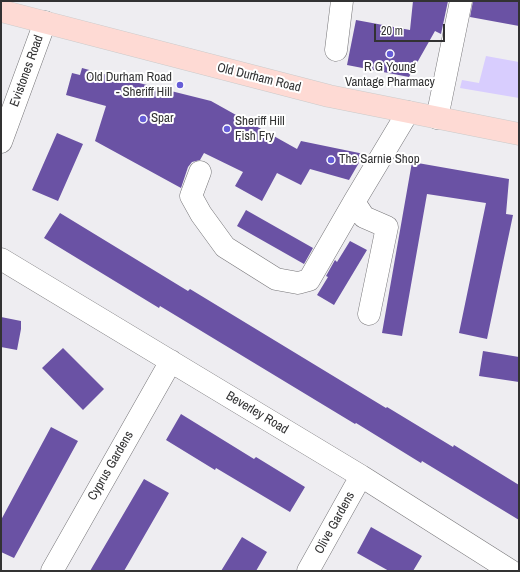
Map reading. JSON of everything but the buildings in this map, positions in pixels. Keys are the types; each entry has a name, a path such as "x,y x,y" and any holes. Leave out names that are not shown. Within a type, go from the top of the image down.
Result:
{"main road":[{"name":"Old Durham Road","path":"1,11 329,96 519,134"}],"street":[{"path":"336,50 342,1"},
{"path":"437,118 462,1"},
{"name":"Evistones Road","path":"1,142 45,22"},
{"path":"200,172 191,196 225,247 276,279 298,283 309,280 408,112"},
{"path":"354,202 364,217 387,227 368,314"},
{"name":"Beverley Road","path":"1,259 361,476 511,571"},
{"name":"Cyprus Gardens","path":"52,571 171,362"},
{"name":"Olive Gardens","path":"308,571 361,476"}],"shaded area":[{"path":"486,56 519,62 519,98 460,88 462,80 479,83"}],"place":[{"name":"R G Young Vantage Pharmacy","path":"390,54"},
{"name":"Old Durham Road - Sheriff Hill","path":"180,85"},
{"name":"Spar","path":"143,119"},
{"name":"Sheriff Hill Fish Fry","path":"227,129"},
{"name":"The Sarnie Shop","path":"331,160"}]}
